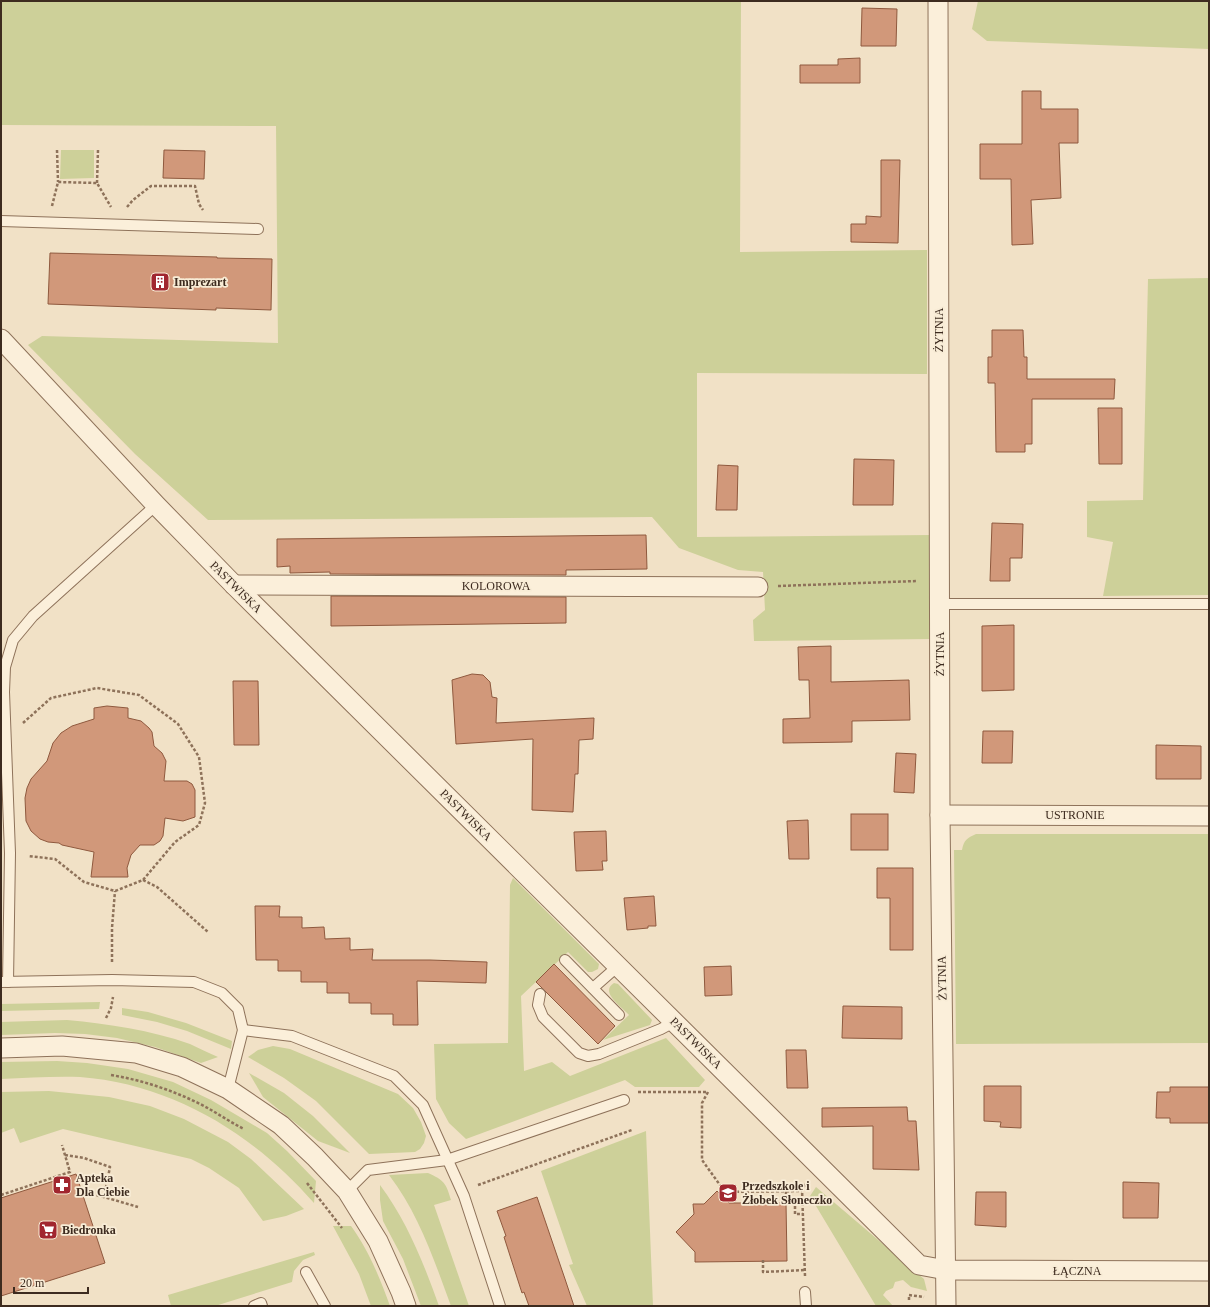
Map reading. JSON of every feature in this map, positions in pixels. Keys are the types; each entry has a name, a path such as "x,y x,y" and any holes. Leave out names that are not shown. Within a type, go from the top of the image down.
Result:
{"street":[{"name":"ŻYTNIA","path":"938,1 940,815 946,1306"},
{"name":"PASTWISKA","path":"1,339 156,505 234,585 919,1265 946,1270"},
{"name":"KOLOROWA","path":"234,585 758,587"},
{"name":"USTRONIE","path":"940,815 1209,816"},
{"path":"1,1048 62,1046 136,1053 182,1067 228,1089 281,1125 315,1157 347,1191 378,1241 406,1306"},
{"name":"ŁĄCZNA","path":"946,1270 1209,1271"}],"lane":[{"path":"1,221 258,229"},
{"path":"156,505 33,616 13,640 5,667 4,692 10,853 5,982 112,980 194,982 222,993 238,1009 244,1030 228,1089"},
{"path":"940,604 1209,604"},
{"path":"565,960 619,1015"},
{"path":"593,988 618,966"},
{"path":"540,994 538,1005 541,1015 579,1053 588,1056 599,1054 661,1029 674,1022"},
{"path":"244,1030 292,1036 394,1076 423,1105 464,1196 500,1306"},
{"path":"347,1191 368,1170 447,1160 624,1100"},
{"path":"306,1272 325,1306"},
{"path":"806,1292 806,1306"},
{"path":"254,1306 261,1303 262,1306"}],"path":[{"path":"47,222 58,182 57,150"},
{"path":"98,150 97,183 114,212"},
{"path":"58,182 97,183"},
{"path":"123,212 133,200 151,186 195,186 199,204 212,228"},
{"path":"758,587 940,580"},
{"path":"5,739 51,698 97,688 139,696 178,724 199,758 205,803 199,825 175,842 143,880 115,891 84,882 55,859 10,853"},
{"path":"143,880 157,887 208,932"},
{"path":"112,966 112,928 115,891"},
{"path":"106,1018 113,1001"},
{"path":"727,1074 708,1092 702,1103 702,1160 725,1192 802,1191"},
{"path":"109,1075 129,1078 161,1087 197,1103 250,1132"},
{"path":"624,1100 634,1092 708,1092"},
{"path":"473,1187 632,1130"},
{"path":"1,1195 70,1172 62,1145"},
{"path":"65,1155 84,1158 110,1167 104,1197"},
{"path":"806,1292 802,1189 819,1166"},
{"path":"306,1182 344,1231"},
{"path":"786,1191 786,1203 795,1202 795,1214 803,1214"},
{"path":"82,1192 138,1207"},
{"path":"763,1260 763,1272 805,1270"},
{"path":"909,1295 909,1300"}],"green space":[{"path":"1,1 741,1 740,252 927,250 927,374 697,373 697,537 931,535 930,639 754,641 753,620 765,610 763,572 738,570 679,548 652,517 208,520 135,454 28,345 42,336 278,343 276,126 1,125"},
{"path":"978,1 1209,1 1209,49 987,41 972,29"},
{"path":"61,150 94,150 94,178 60,179"},
{"path":"1209,278 1209,595 1103,596 1113,542 1087,537 1087,501 1143,500 1148,279"},
{"path":"976,834 1209,834 1209,1043 956,1044 954,850 962,850 966,840"},
{"path":"513,878 599,964 598,969 588,972 568,952 521,996 524,1071 552,1062 570,1076 666,1038 705,1080 699,1087 635,1087 625,1080 466,1139 449,1123 436,1099 434,1044 508,1043 510,885"},
{"path":"614,983 618,984 652,1020 650,1025 603,1040 629,1015 610,995 610,987"},
{"path":"100,1002 99,1009 1,1011 1,1004"},
{"path":"122,1008 148,1012 186,1023 232,1041 231,1049 187,1031 157,1022 122,1015"},
{"path":"67,1020 98,1023 145,1031 190,1044 218,1057 201,1063 155,1047 117,1038 85,1034 55,1033 1,1035 1,1022"},
{"path":"273,1046 290,1049 398,1094 413,1108 421,1122 426,1136 420,1149 415,1152 369,1154 316,1101 284,1078 248,1057 258,1050"},
{"path":"57,1061 87,1063 128,1069 173,1082 211,1100 267,1133 287,1151 316,1181 314,1203 265,1155 238,1135 209,1117 179,1102 147,1090 114,1082 80,1077 1,1079 1,1062"},
{"path":"249,1073 284,1093 313,1116 350,1153 318,1141 263,1097"},
{"path":"49,1091 109,1097 150,1106 184,1119 228,1142 251,1159 304,1209 286,1216 263,1221 239,1188 209,1168 191,1159 63,1129 20,1143 14,1128 1,1133 1,1092"},
{"path":"646,1131 653,1306 587,1306 569,1265 573,1264 541,1171"},
{"path":"428,1173 444,1183 451,1200 434,1205 469,1306 451,1306 432,1255 417,1221 400,1190 389,1175"},
{"path":"380,1185 407,1228 439,1306 421,1306 403,1259 383,1221 380,1200"},
{"path":"816,1187 924,1279 927,1291 911,1287 903,1280 895,1282 893,1288 886,1291 883,1295 893,1306 876,1306 810,1196"},
{"path":"333,1226 351,1226 363,1244 373,1264 390,1306 371,1306 359,1274"},
{"path":"314,1252 315,1255 303,1260 294,1271 292,1282 215,1306 171,1306 168,1295"}],"building":[{"path":"862,8 897,9 896,46 861,46"},
{"path":"860,58 860,83 800,83 800,65 838,65 838,59"},
{"path":"1022,91 1041,91 1041,109 1078,109 1078,143 1059,143 1061,198 1031,200 1033,244 1012,245 1011,179 980,179 980,144 1022,144"},
{"path":"164,150 205,151 204,179 163,178"},
{"path":"881,160 900,160 898,243 851,242 851,224 866,224 866,216 881,217"},
{"name":"Imprezart","path":"50,253 272,259 271,310 216,308 216,310 48,304"},
{"path":"992,330 1023,330 1024,357 1027,357 1027,379 1115,379 1114,399 1032,399 1032,444 1025,444 1025,452 996,452 995,383 988,383 988,357 992,357"},
{"path":"1098,408 1122,408 1122,464 1099,464"},
{"path":"854,459 894,460 893,505 853,505"},
{"path":"718,465 738,466 737,510 716,510"},
{"path":"992,523 1023,524 1022,558 1010,558 1010,581 990,581"},
{"path":"646,535 647,569 566,570 566,575 330,574 330,572 290,573 290,566 277,567 277,539"},
{"path":"331,596 566,597 566,623 331,626"},
{"path":"1014,625 1014,690 982,691 982,626"},
{"path":"831,646 831,682 909,680 910,720 852,721 852,742 783,743 783,719 810,718 809,680 799,680 798,647"},
{"path":"472,674 483,675 490,682 492,697 497,698 496,723 594,718 593,739 579,740 578,774 575,774 573,812 532,810 533,739 456,744 452,680"},
{"path":"233,681 258,681 259,745 234,745"},
{"path":"107,706 128,708 128,718 141,721 149,728 152,732 154,746 162,753 166,761 164,781 187,781 192,784 195,790 195,817 183,821 165,818 163,836 160,841 154,845 140,845 131,855 127,868 128,877 91,877 94,852 40,839 31,831 26,821 25,798 27,788 31,779 47,761 53,743 61,733 72,726 94,719 94,708"},
{"path":"983,731 1013,731 1012,763 982,763"},
{"path":"1156,745 1201,746 1201,779 1156,779"},
{"path":"896,753 916,754 914,793 894,792"},
{"path":"851,814 888,814 888,850 851,850"},
{"path":"808,820 809,859 789,859 787,821"},
{"path":"606,831 607,861 602,861 603,870 576,871 574,832"},
{"path":"877,868 913,868 913,950 890,950 890,898 877,898"},
{"path":"654,896 656,926 627,930 624,898"},
{"path":"255,906 280,906 279,917 302,917 302,928 324,927 325,939 350,938 350,950 373,949 372,960 487,962 486,983 417,981 418,1025 393,1025 393,1014 371,1014 371,1003 349,1003 349,993 327,993 327,982 301,982 301,971 278,971 278,960 256,960"},
{"path":"554,964 615,1026 598,1044 536,982"},
{"path":"731,966 732,995 705,996 704,967"},
{"path":"843,1006 902,1007 902,1039 842,1038"},
{"path":"786,1050 806,1050 808,1088 787,1088"},
{"path":"984,1086 1021,1086 1021,1128 1000,1127 1001,1122 984,1121"},
{"path":"1170,1087 1209,1087 1209,1123 1170,1123 1170,1118 1156,1118 1157,1092 1170,1092"},
{"path":"907,1107 908,1121 916,1121 919,1170 873,1169 873,1126 822,1127 822,1108"},
{"name":"Biedronka","path":"76,1174 105,1263 1,1296 1,1198"},
{"path":"1123,1182 1159,1183 1158,1218 1123,1218"},
{"path":"717,1191 729,1203 786,1203 787,1261 695,1262 695,1252 676,1232 694,1214 693,1204 704,1204"},
{"path":"976,1192 1006,1192 1006,1227 975,1225"},
{"path":"537,1197 574,1306 529,1306 524,1292 522,1293 504,1237 506,1236 497,1211"}],"place":[{"name":"Imprezart","path":"160,282"},
{"name":"Apteka Dla Ciebie","path":"62,1185"},
{"name":"Przedszkole i Żłobek Słoneczko","path":"728,1193"},
{"name":"Biedronka","path":"48,1230"}]}
